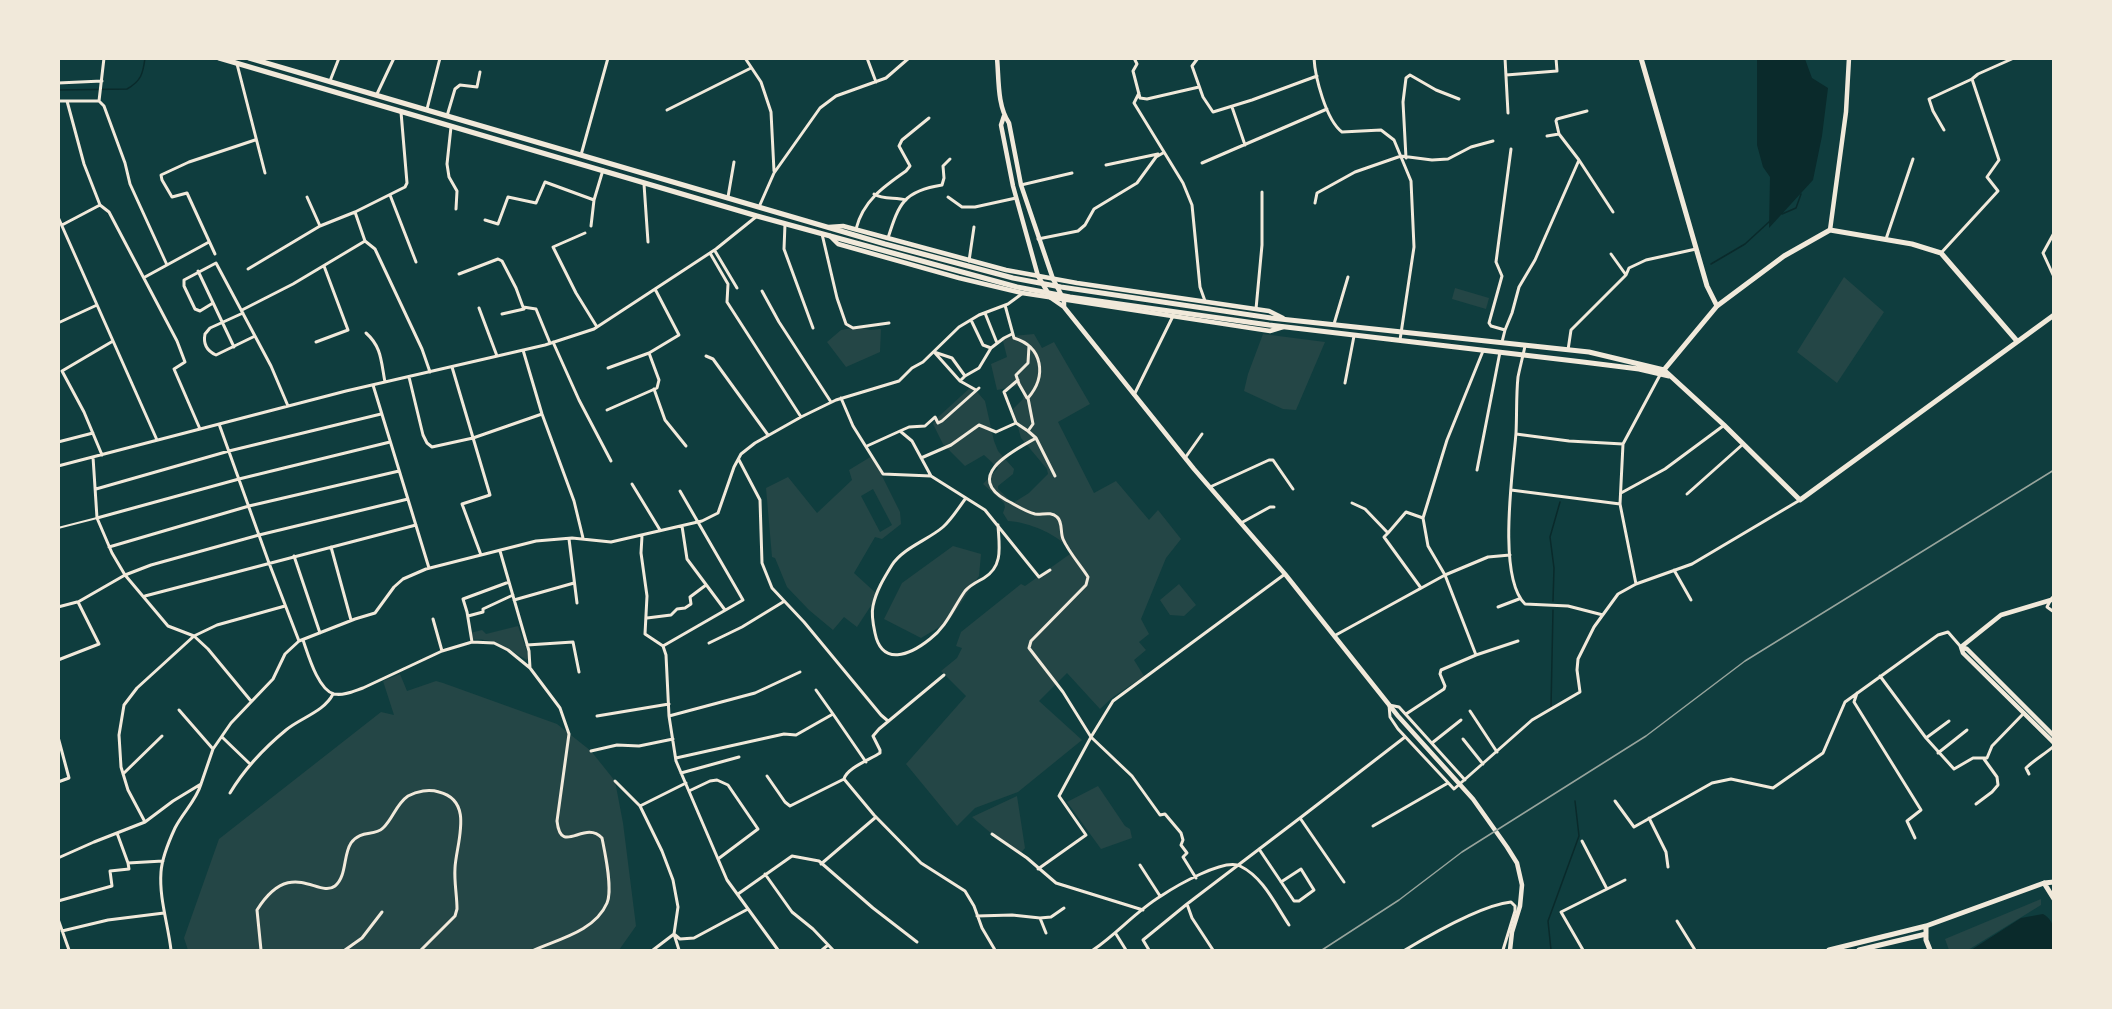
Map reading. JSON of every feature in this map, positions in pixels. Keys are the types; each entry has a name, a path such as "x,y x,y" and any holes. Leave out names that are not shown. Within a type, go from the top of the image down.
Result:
{"main road":[{"path":"219,58 757,216 825,231 843,232 1040,284 1270,318 1589,352 1662,372 1674,378 1724,424 1800,500 2054,315"},
{"path":"249,58 759,208 825,231 841,239 969,275 1040,292 1269,326 1524,354 1662,372"},
{"path":"1641,58 1707,286 1717,306"},
{"path":"1662,372 1717,306 1784,256 1830,230 1912,244 1941,254 2017,341"},
{"path":"1829,951 1926,926 2053,882"},
{"path":"2046,886 2054,899"},
{"path":"1926,926 1930,951"},
{"path":"1858,951 1926,934"}],"street":[{"path":"99,101 105,58"},
{"path":"276,67 280,58"},
{"path":"330,82 339,58"},
{"path":"376,96 393,58"},
{"path":"427,110 440,58"},
{"path":"581,155 608,58"},
{"path":"746,58 761,82 771,112 774,173"},
{"path":"867,58 876,82"},
{"path":"759,208 774,173 820,108 836,96 886,78 909,58"},
{"path":"987,58 998,59 1004,116 1008,123 1021,185 1038,239 1053,279 1064,300 1064,307"},
{"path":"1134,58 1137,64 1133,71 1140,98 1147,99 1199,87"},
{"path":"1198,58 1192,66 1203,97 1213,112 1317,76"},
{"path":"1314,58 1327,109 1338,128 1342,132 1381,130 1394,140 1411,181 1414,247 1399,341"},
{"path":"1505,58 1509,113"},
{"path":"1506,75 1557,71 1556,58"},
{"path":"1830,230 1846,112 1850,58"},
{"path":"1944,130 1929,99 2014,58"},
{"path":"237,64 255,140 266,173"},
{"path":"667,110 751,68"},
{"path":"447,116 455,89 460,85 477,87 480,72"},
{"path":"1406,158 1403,102 1406,78 1410,75 1436,90 1459,99"},
{"path":"1941,254 1998,191 1987,177 1999,160 1972,79"},
{"path":"58,83 102,81"},
{"path":"1139,93 1134,103 1183,183 1192,205 1200,287 1205,301"},
{"path":"67,100 84,164 100,205 109,212 177,341 185,362 174,369 200,429"},
{"path":"58,101 99,101 104,106 125,163 130,184 167,265"},
{"path":"1232,106 1245,145"},
{"path":"1202,163 1327,109"},
{"path":"248,269 320,226 355,212 405,187 407,183 400,111"},
{"path":"1587,111 1557,119 1559,134 1579,160 1613,213"},
{"path":"1004,116 1000,125 1016,198 1038,276 1051,298 1064,307 1185,458 1285,574 1398,716 1473,799 1514,856 1522,893 1510,942 1510,951"},
{"path":"856,229 859,217 874,194 910,166 899,146 902,140 929,118"},
{"path":"451,125 447,164 449,177 457,191 456,209"},
{"path":"1547,136 1559,134"},
{"path":"215,254 187,193 172,196 161,175 189,162 255,140"},
{"path":"1315,203 1317,194 1355,172 1401,156 1448,159 1477,145 1492,141"},
{"path":"1504,330 1491,326 1489,323 1502,276 1496,262 1511,150"},
{"path":"1106,165 1163,153"},
{"path":"1038,239 1078,231 1085,225 1094,209 1137,183 1156,157 1163,153"},
{"path":"888,238 899,209 906,200 922,188 942,185 943,166 950,159"},
{"path":"1886,239 1913,159"},
{"path":"1502,344 1504,330 1512,313 1519,287 1535,260 1579,160"},
{"path":"728,199 734,162"},
{"path":"591,226 594,200 603,170"},
{"path":"1021,185 1072,173"},
{"path":"484,220 498,224 508,197 536,203 545,182 594,200"},
{"path":"644,182 648,242"},
{"path":"1256,309 1262,245 1262,192"},
{"path":"874,194 879,197 897,197 906,200"},
{"path":"390,195 416,262"},
{"path":"307,197 320,226"},
{"path":"948,197 962,207 975,207 1016,198"},
{"path":"62,226 100,205"},
{"path":"355,212 365,241 375,249 422,349 430,372"},
{"path":"58,466 288,406 552,343 597,327 712,252 757,216"},
{"path":"58,217 157,440"},
{"path":"786,222 784,249 813,328"},
{"path":"825,231 843,225 962,259 1038,276 1269,311 1286,319"},
{"path":"971,281 974,227"},
{"path":"825,231 838,244 957,278 1022,293 1270,331 1282,327"},
{"path":"825,231 837,298 846,324 853,328 889,323"},
{"path":"585,233 553,247 576,293 597,327"},
{"path":"2054,233 2043,253 2054,277"},
{"path":"256,336 216,355 206,347 205,334 210,328 365,241"},
{"path":"144,277 209,242"},
{"path":"1568,350 1571,330 1626,276 1629,268 1646,260 1696,249"},
{"path":"712,252 737,288"},
{"path":"712,252 728,284 727,302 801,417"},
{"path":"1611,254 1626,276"},
{"path":"459,274 498,259 502,261 525,308"},
{"path":"957,278 962,259"},
{"path":"213,303 200,310 195,309 184,286 184,280 216,263 256,336 288,406"},
{"path":"316,342 348,330 324,266"},
{"path":"198,271 234,346"},
{"path":"171,951 161,896 160,871 177,824 199,794 213,749 251,701 263,692 273,679 285,654 301,641 375,613 394,587 404,579 429,568 536,541 583,538 611,542 698,522 718,513 738,459 755,443 831,402 899,381 934,352 959,327 984,313 1005,305 1022,293 1038,276"},
{"path":"1334,325 1348,277"},
{"path":"608,368 649,353 679,335 655,289"},
{"path":"762,291 779,322 831,402"},
{"path":"58,323 97,305"},
{"path":"1005,305 1014,338 1029,344 1038,362 1040,375 1038,384 1028,398"},
{"path":"478,308 497,356"},
{"path":"502,314 525,308 536,309 611,461"},
{"path":"984,313 997,343"},
{"path":"1134,395 1173,316"},
{"path":"971,320 983,345 991,348"},
{"path":"366,333 379,348 385,382"},
{"path":"960,381 979,368 991,348 1012,334"},
{"path":"1345,383 1354,336"},
{"path":"102,455 62,371 113,341"},
{"path":"1028,430 1033,424 1028,398 1016,375 1028,363 1029,344"},
{"path":"1525,346 1518,376 1516,434 1510,490 1510,555 1520,598 1525,604 1568,606 1602,615"},
{"path":"523,350 542,414 574,501 583,538"},
{"path":"1476,655 1444,575 1428,546 1423,518 1447,440 1484,350"},
{"path":"934,352 952,358 965,376"},
{"path":"867,446 909,427 925,426 935,417 938,423 942,421 977,389 960,381 934,352"},
{"path":"1477,470 1500,352"},
{"path":"608,410 657,388 659,380 649,353"},
{"path":"706,356 713,359 768,435"},
{"path":"452,367 490,495 462,504 481,555"},
{"path":"1636,584 1620,504 1623,444 1662,372"},
{"path":"409,376 423,435 432,447 473,438 542,414"},
{"path":"1018,380 1004,392 1016,423 1036,438 1055,476"},
{"path":"373,385 429,568"},
{"path":"654,389 665,420 686,446"},
{"path":"841,398 853,426 884,474 931,476"},
{"path":"95,489 229,451 381,414"},
{"path":"921,458 951,445 979,425 996,432 1016,423"},
{"path":"219,424 285,606 318,679 326,690 333,694 349,693 442,651 472,642 494,643 508,650 530,668 560,708 569,734 557,821 558,831 567,838 589,831 597,832 602,838 609,890 608,903 590,924 534,951"},
{"path":"1621,493 1665,469 1724,424"},
{"path":"900,431 912,441 931,476 985,510 1039,577 1050,570"},
{"path":"58,442 93,432"},
{"path":"1185,458 1202,434"},
{"path":"1516,434 1569,441 1623,444"},
{"path":"1036,438 996,464 990,474 991,484 995,494 1034,514 1048,513 1057,516 1063,539 1088,577 1086,585 1031,641 1029,648 1063,692 1091,737 1132,776 1160,815 1165,814 1181,833 1184,840 1181,845 1187,853 1183,857 1196,878"},
{"path":"58,528 239,479 390,442"},
{"path":"1687,494 1743,443"},
{"path":"93,457 97,518 109,547 125,575 168,626 194,636 251,701"},
{"path":"738,459 760,500 762,564 772,588 804,622 880,715 888,721"},
{"path":"1210,487 1273,460 1293,489"},
{"path":"109,547 249,506 399,471"},
{"path":"632,484 660,530"},
{"path":"1510,490 1620,504"},
{"path":"663,646 743,600 680,491"},
{"path":"966,498 943,527 894,562 878,589 872,608 872,620 877,642 882,651 891,656 900,655 929,640 944,626 966,590 989,575 994,569 999,559 998,525"},
{"path":"58,607 78,602 125,575 151,565 259,535 408,499"},
{"path":"1389,705 1390,717 1405,737 1454,789 1532,720 1580,692 1578,658 1594,627 1618,594 1636,584 1692,564 1800,500"},
{"path":"1352,503 1365,509 1388,533"},
{"path":"1241,523 1274,507"},
{"path":"1421,588 1384,537 1406,512 1423,518"},
{"path":"144,596 416,525"},
{"path":"682,526 687,559 725,610"},
{"path":"642,536 641,553 646,585 645,634 663,646 666,655 669,716 676,758 727,880 778,951"},
{"path":"569,538 577,603"},
{"path":"330,547 351,621"},
{"path":"500,551 527,645 530,668"},
{"path":"1334,636 1444,575 1488,557 1510,555"},
{"path":"294,556 320,633"},
{"path":"1674,570 1691,600"},
{"path":"1038,869 1086,835 1059,796 1113,701 1285,574"},
{"path":"472,642 463,599 509,582"},
{"path":"468,616 514,598 574,583"},
{"path":"647,618 671,615 677,609 685,608 691,604 690,597 706,585"},
{"path":"1498,607 1520,598"},
{"path":"2052,598 2047,607 2054,612"},
{"path":"1961,647 2001,615 2052,598"},
{"path":"58,660 99,644 78,602"},
{"path":"709,643 742,627 783,602"},
{"path":"145,822 128,790 123,774 119,735 124,705 137,688 194,636 217,625 285,606"},
{"path":"433,619 442,651"},
{"path":"1615,801 1634,827 1712,783 1731,779 1773,788 1823,753 1845,702 1938,634 1948,632 1961,647 1967,649 2054,745 2039,759 2028,765 2026,768 2030,774"},
{"path":"1406,714 1444,689 1440,674 1442,670 1476,655 1518,641"},
{"path":"527,645 573,642 579,672"},
{"path":"669,716 755,693 800,672"},
{"path":"767,776 790,806 843,779 844,775 880,753 873,736 944,675"},
{"path":"1880,676 1926,738 1954,769 1973,758 1984,759 1989,755 1992,746 2026,712"},
{"path":"816,690 866,762"},
{"path":"1858,692 1854,702 1921,810 1907,822 1915,838"},
{"path":"230,793 249,764 288,729 325,705 333,694"},
{"path":"597,716 669,704"},
{"path":"1389,705 1400,707 1465,780"},
{"path":"179,710 213,749"},
{"path":"1470,711 1497,752"},
{"path":"2026,712 2054,736"},
{"path":"676,758 784,734 796,735 833,714"},
{"path":"1432,743 1461,720"},
{"path":"1926,738 1948,721"},
{"path":"1938,753 1967,730"},
{"path":"123,774 162,736"},
{"path":"58,737 69,778 58,782"},
{"path":"222,737 249,764"},
{"path":"1149,950 1143,940 1405,737"},
{"path":"591,751 617,745 639,746 673,739"},
{"path":"1463,739 1483,764"},
{"path":"681,773 739,757"},
{"path":"1976,804 1998,785 1997,777 1984,759"},
{"path":"843,779 921,863 965,891 995,951"},
{"path":"689,791 710,781 717,780 728,785 758,829 718,859"},
{"path":"615,782 640,806 662,850 673,880 678,907 674,934 679,951"},
{"path":"640,806 686,783"},
{"path":"1373,825 1448,783"},
{"path":"58,858 145,822 201,784"},
{"path":"261,951 257,910 270,892 284,883 297,880 327,889 335,886 342,875 350,844 357,837 383,828 400,803 408,796 429,790 451,797 458,805 461,813 461,830 455,864 457,909 455,916 422,951"},
{"path":"821,864 876,817"},
{"path":"1300,818 1344,882"},
{"path":"1649,818 1666,852 1668,867"},
{"path":"58,901 112,886 110,871 129,868 117,833"},
{"path":"992,834 1048,874 1056,883 1143,910"},
{"path":"1582,841 1607,890"},
{"path":"1259,849 1293,901 1297,902 1314,890 1301,869 1281,882"},
{"path":"738,895 792,856 819,861 873,908 917,942"},
{"path":"129,863 163,861"},
{"path":"1093,951 1160,896 1221,865 1233,863 1255,875 1289,925"},
{"path":"1140,865 1160,896"},
{"path":"765,874 792,912 813,929 833,951"},
{"path":"1583,951 1561,912 1625,880"},
{"path":"1405,951 1459,922 1511,902 1515,906 1515,911 1503,951"},
{"path":"1187,904 1195,924 1213,951"},
{"path":"977,916 1051,917 1064,908"},
{"path":"674,934 680,939 694,938 748,909"},
{"path":"345,951 362,938 382,912"},
{"path":"62,931 108,920 165,913"},
{"path":"1040,918 1046,933"},
{"path":"58,919 69,951"},
{"path":"1677,921 1695,951"},
{"path":"653,951 674,934"},
{"path":"1116,934 1126,951"},
{"path":"822,951 828,945"}],"shaded area":[{"path":"1757,59 1805,59 1812,78 1828,88 1822,136 1813,180 1769,228 1770,177 1763,167 1757,145"},
{"path":"1844,277 1884,312 1837,383 1797,352"},
{"path":"1455,288 1489,298 1486,309 1452,299"},
{"path":"858,327 870,330 881,329 880,352 846,367 827,342 841,330"},
{"path":"1034,334 1042,348 1054,342 1090,404 1058,422 1094,493 1116,481 1149,520 1158,510 1181,539 1166,558 1141,619 1149,634 1139,642 1146,650 1134,660 1144,676 1113,697 1100,709 1067,673 1039,701 1082,740 1018,792 975,808 957,826 906,764 966,696 941,671 957,658 962,648 956,646 961,632 1021,584 1025,586 1070,554 1061,541 1044,531 1008,521 1003,513 1004,503 983,484 998,468 984,455 965,466 943,444 933,424 972,386 985,401 998,451 1014,469 1013,474 998,486 998,489 1013,503 1029,493 1048,474 1047,469 1021,438 1013,409 1023,399 1022,385 997,390 991,364 1007,357 1002,337"},
{"path":"1263,334 1325,342 1296,410 1283,409 1244,391"},
{"path":"872,456 900,512 901,524 882,539 875,537 854,573 878,595 857,627 844,617 833,630 787,587 775,558 772,557 766,488 788,477 817,513 852,480 849,470","holes":["873,489 892,525 880,532 861,496"]},
{"path":"953,546 981,554 979,576 948,622 921,638 884,619 902,583"},
{"path":"1179,584 1196,605 1184,616 1170,615 1160,600"},
{"path":"518,626 529,657 527,660 494,642 470,640 470,633 482,630 486,634"},
{"path":"400,674 407,691 436,681 557,724 591,751 615,781 623,823 636,926 619,950 188,950 184,938 219,839 381,712 394,715 383,681"},
{"path":"1098,786 1125,826 1130,829 1132,838 1101,849 1067,802"},
{"path":"1017,796 1025,848 1020,854 972,817"},
{"path":"2041,899 2041,905 1968,950 1949,950 1945,939"},
{"path":"2043,914 2053,925 2053,950 1971,950 2021,918"}],"waterway":[{"path":"58,90 127,89 140,77 145,58"},
{"path":"1782,214 1796,208 1801,194"},
{"path":"1711,264 1745,244 1770,221"},
{"path":"1553,601 1554,568 1550,537 1560,502"},
{"path":"1551,707 1553,610"},
{"path":"1551,950 1548,921 1579,836 1575,801"}],"railway":[{"path":"1322,950 1399,900 1462,852 1646,736 1745,661 2054,470"}]}
